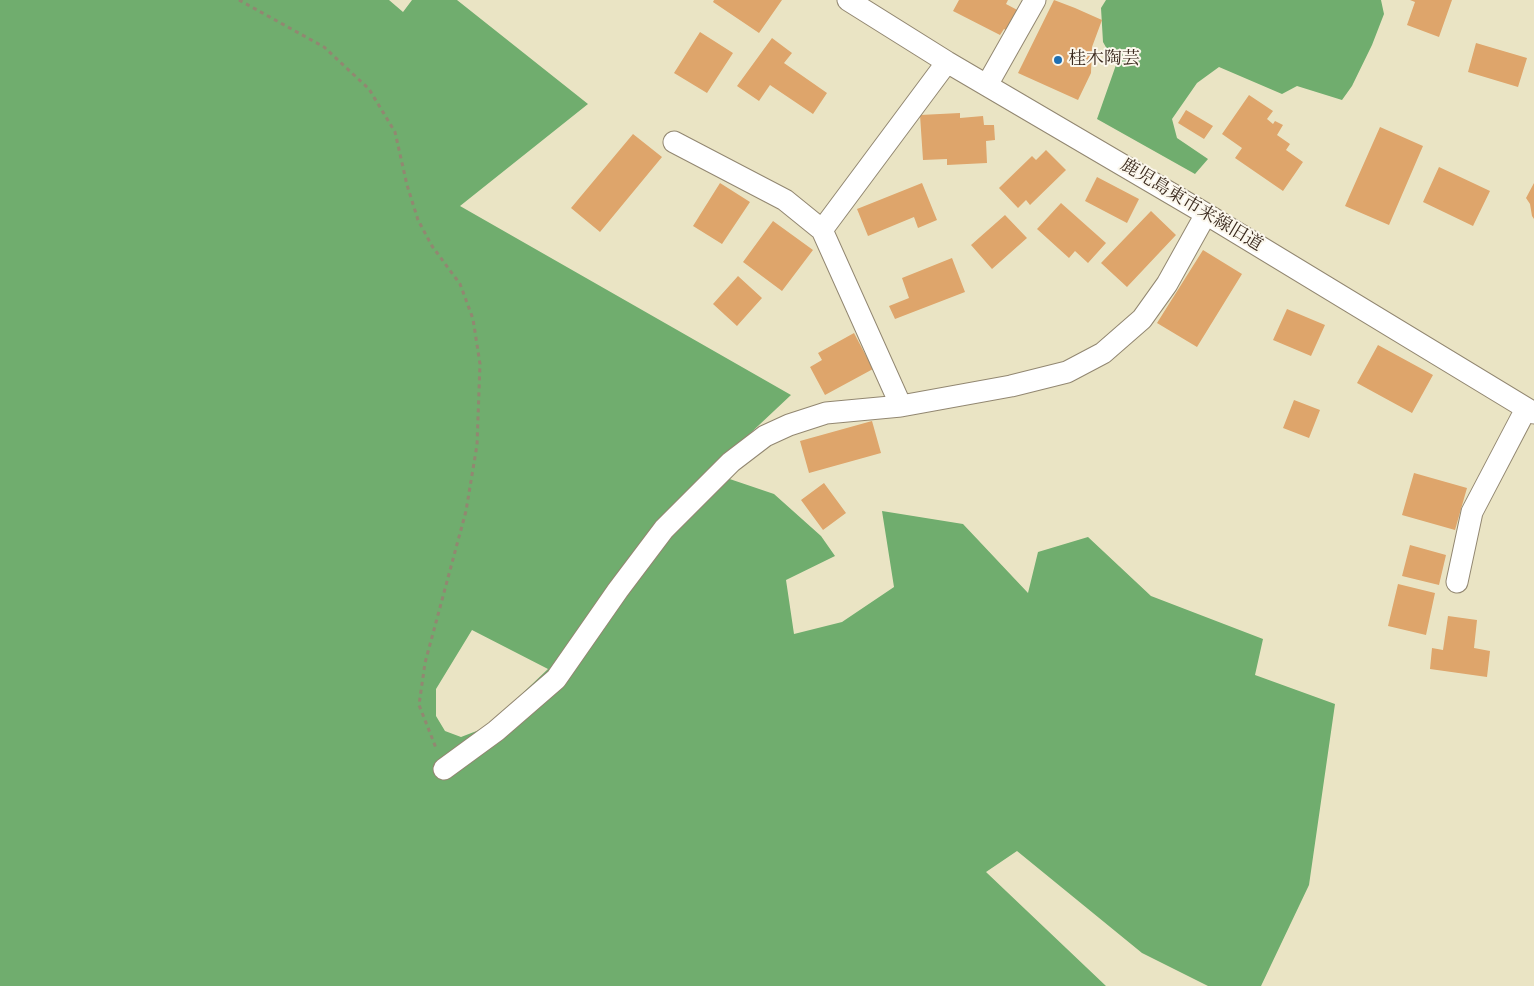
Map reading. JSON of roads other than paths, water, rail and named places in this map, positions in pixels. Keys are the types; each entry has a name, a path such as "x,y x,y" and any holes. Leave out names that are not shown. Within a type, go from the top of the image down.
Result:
{"street":[{"name":"鹿児島東市来線旧道","path":"848,0 947,62 1206,214 1530,411"},
{"path":"987,85 1035,0"},
{"path":"822,230 947,62"},
{"path":"674,142 786,200 822,230 901,406"},
{"path":"444,769 496,732 556,679 618,590 664,529 731,462 765,436 789,424 826,413 901,406 1011,386 1067,372 1103,353 1142,319 1167,284 1206,214"},
{"path":"1457,582 1472,512 1530,411"}],"place":[{"name":"桂木陶芸","path":"1058,60"}]}
